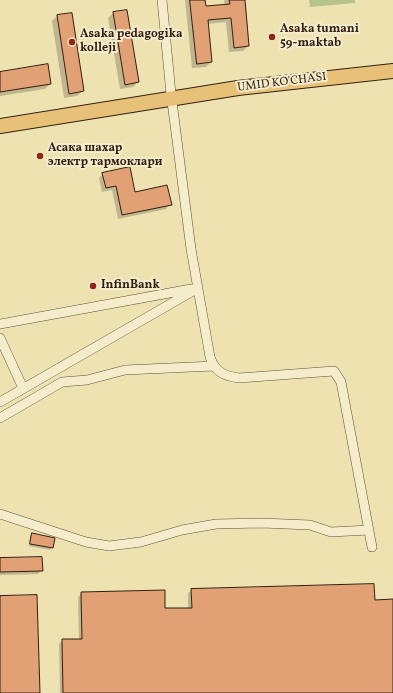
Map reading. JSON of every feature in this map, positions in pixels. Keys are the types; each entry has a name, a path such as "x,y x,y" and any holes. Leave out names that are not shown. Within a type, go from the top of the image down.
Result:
{"main road":[{"name":"UMID KO'CHASI","path":"0,126 238,88 393,71"}],"street":[{"path":"162,0 171,99 191,249 210,357 214,366 226,376 239,378 334,371 341,382 372,547"},
{"path":"0,324 198,288"},
{"path":"0,402 198,288"},
{"path":"0,338 23,388"},
{"path":"0,418 62,382 87,380 125,370 214,366"},
{"path":"0,514 86,542 109,546 141,542 182,530 216,524 262,522 310,525 331,532 369,530"}],"green space":[{"path":"309,0 355,0 355,3 310,7"}],"building":[{"path":"190,0 205,0 206,6 230,4 229,0 245,0 249,46 234,48 231,18 208,20 212,62 197,64"},
{"path":"127,10 139,82 125,85 113,12"},
{"path":"72,13 84,91 69,94 57,15"},
{"path":"48,64 51,84 0,92 0,72"},
{"path":"130,167 135,192 167,185 172,205 122,215 116,186 106,188 102,173"},
{"path":"32,533 55,538 53,548 30,544"},
{"path":"42,557 43,571 0,572 0,558"},
{"path":"374,584 375,600 393,599 393,693 63,693 62,639 82,639 81,592 165,590 165,608 192,608 191,589"},
{"path":"37,595 40,693 0,693 0,596"}],"place":[{"name":"Asaka tumani 59-maktab","path":"272,37"},
{"name":"Asaka pedagogika kolleji","path":"72,42"},
{"name":"Асака шахар электр тармоклари","path":"40,156"},
{"name":"InfinBank","path":"93,286"}]}
